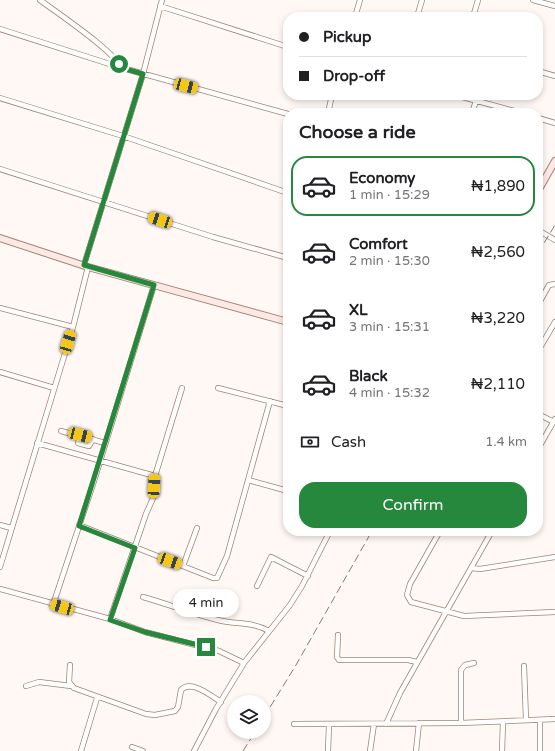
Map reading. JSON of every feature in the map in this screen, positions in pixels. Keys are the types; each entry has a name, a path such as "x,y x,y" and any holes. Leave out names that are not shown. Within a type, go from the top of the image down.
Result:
{"street":[{"path":"40,0 102,46 118,61 119,67"},
{"path":"0,567 73,327 86,266 123,136 143,74 162,0"},
{"path":"356,12 360,0"},
{"path":"418,12 422,0"},
{"path":"474,12 478,0"},
{"path":"533,0 542,1 555,6"},
{"path":"160,6 283,45"},
{"path":"0,29 119,67 283,113"},
{"path":"543,72 555,76"},
{"path":"0,98 123,136 283,191"},
{"path":"472,100 503,108"},
{"path":"474,108 476,101"},
{"path":"543,119 555,123"},
{"path":"543,182 555,161"},
{"path":"0,169 213,237 283,257"},
{"path":"543,233 555,240"},
{"path":"0,238 86,266 283,321"},
{"path":"543,295 548,285 555,284"},
{"path":"53,605 154,285"},
{"path":"0,308 73,327"},
{"path":"543,342 555,322"},
{"path":"0,372 54,388"},
{"path":"110,620 154,496 155,476 182,388"},
{"path":"218,388 283,405"},
{"path":"79,526 213,578 218,577 227,556 270,401"},
{"path":"543,416 554,420 543,440"},
{"path":"61,431 105,443"},
{"path":"80,435 78,443 85,446 90,446 93,439"},
{"path":"37,443 155,476"},
{"path":"248,480 283,490"},
{"path":"0,525 11,528"},
{"path":"183,566 197,528"},
{"path":"194,751 244,663 290,605 308,576 328,536"},
{"path":"437,536 410,584 407,595 411,602 446,612 470,616 555,612"},
{"path":"386,724 395,703 417,662 489,536"},
{"path":"257,586 271,556 308,576"},
{"path":"471,568 480,569 555,557"},
{"path":"0,589 110,620 145,632 219,651 244,663"},
{"path":"143,597 226,622 246,622 257,625 269,631"},
{"path":"338,635 338,660 408,660 417,662"},
{"path":"461,723 460,670 465,665 474,663"},
{"path":"70,665 69,682 71,686"},
{"path":"524,666 526,720"},
{"path":"26,686 39,682 71,686 97,698 150,715 175,711 178,707 181,690 187,686 193,687 221,702"},
{"path":"81,751 97,698"},
{"path":"294,724 461,723 555,719"},
{"path":"540,720 540,751"},
{"path":"502,751 503,722"},
{"path":"416,751 420,723"},
{"path":"328,724 328,751"},
{"path":"370,751 374,724"},
{"path":"132,748 143,751"}],"railway":[{"path":"543,245 555,225"},
{"path":"271,706 296,665 369,536"},
{"path":"243,751 251,739"}],"route":[{"path":"119,64 119,67 143,74 84,265 154,285 79,526 135,548 110,620 145,632 206,647"}]}
